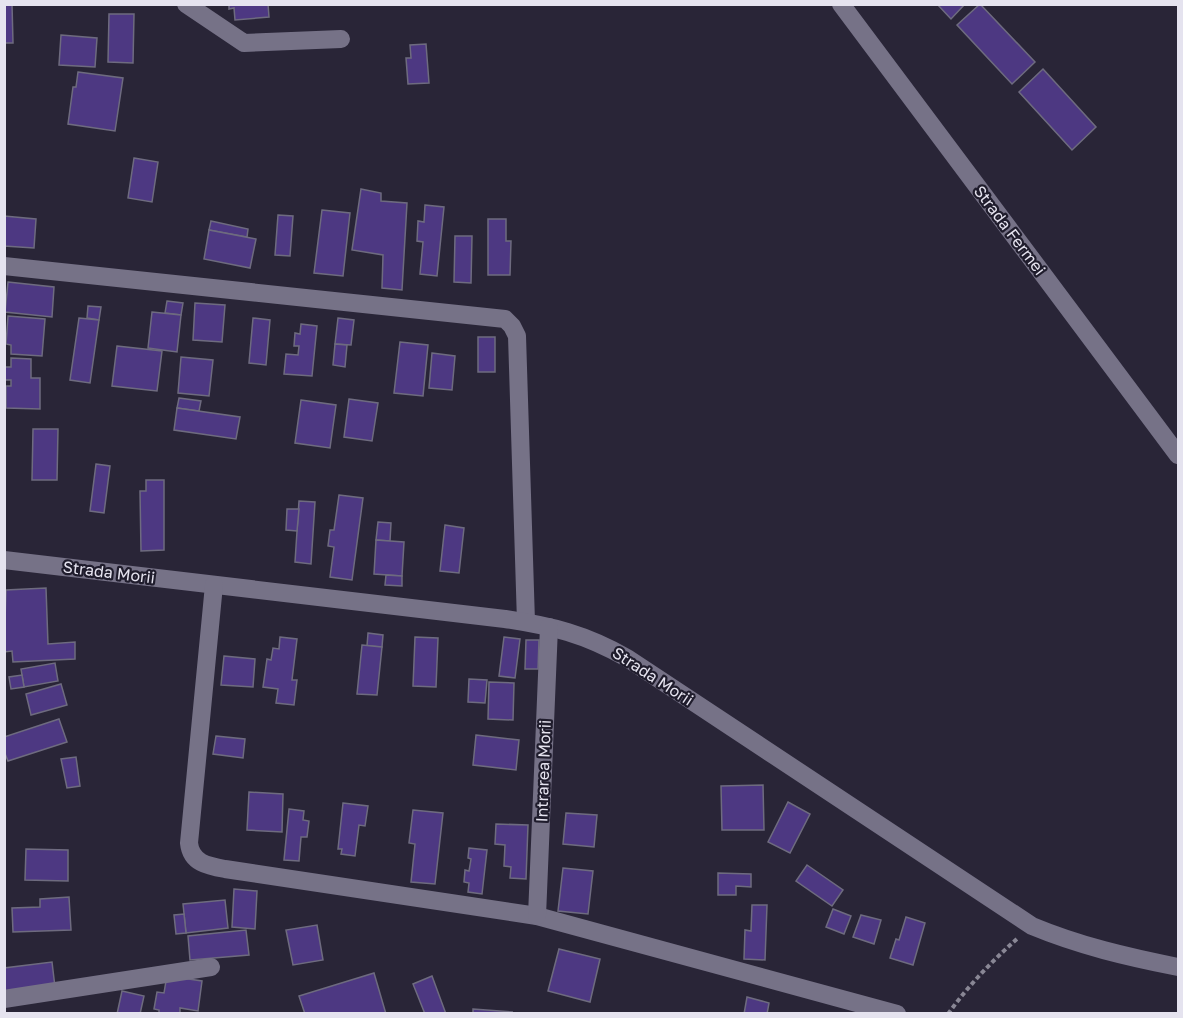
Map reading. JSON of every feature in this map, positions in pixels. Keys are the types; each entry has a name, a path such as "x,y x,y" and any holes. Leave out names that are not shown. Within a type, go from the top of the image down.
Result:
{"street":[{"path":"186,4 244,43 341,39"},
{"name":"Strada Fermei","path":"841,4 1179,455"},
{"path":"4,266 505,319 517,336 526,622"},
{"name":"Strada Morii","path":"4,560 526,622 583,636 627,658 1032,926 1065,940 1110,953 1179,967"},
{"path":"214,585 189,843 190,851 195,859 208,866 225,869 537,916 897,1014"},
{"name":"Intrarea Morii","path":"537,916 549,627"},
{"path":"4,999 211,967"}],"path":[{"path":"948,1014 960,997 998,956 1032,926"}],"building":[{"path":"4,4 12,4 13,43 4,43"},
{"path":"229,4 268,4 269,17 235,20 234,8 229,9"},
{"path":"937,4 965,4 951,19"},
{"path":"980,4 1035,62 1012,84 957,25"},
{"path":"109,14 134,14 133,63 108,62"},
{"path":"61,35 97,38 95,67 59,65"},
{"path":"426,44 429,83 408,84 406,58 411,58 410,45"},
{"path":"1043,69 1096,127 1072,150 1019,92"},
{"path":"78,72 123,78 115,131 68,124 73,87 76,87"},
{"path":"134,158 158,162 152,202 128,198"},
{"path":"361,189 381,193 381,201 407,203 402,290 382,288 383,255 352,250"},
{"path":"425,205 444,207 437,276 420,274 423,242 417,241 418,221 424,222"},
{"path":"322,210 350,213 343,276 314,273"},
{"path":"278,215 293,216 290,256 275,255"},
{"path":"4,216 36,219 34,248 4,246"},
{"path":"488,219 506,219 506,241 511,241 510,275 488,275"},
{"path":"211,221 248,229 247,237 209,230"},
{"path":"209,230 256,239 250,268 204,259"},
{"path":"455,236 472,236 471,283 454,282"},
{"path":"8,282 54,287 52,317 5,312"},
{"path":"167,301 183,303 181,315 165,313"},
{"path":"195,303 225,305 222,342 193,340"},
{"path":"88,306 101,307 99,320 87,318"},
{"path":"152,312 181,315 177,352 148,348"},
{"path":"8,316 45,319 42,356 11,354 11,345 6,344"},
{"path":"79,318 99,320 90,383 70,380"},
{"path":"253,318 270,320 266,365 249,363"},
{"path":"338,318 354,320 351,345 335,344"},
{"path":"301,324 317,326 312,376 284,374 286,354 298,355 299,346 294,346 295,333 300,334"},
{"path":"478,337 495,337 495,372 478,372"},
{"path":"400,342 428,345 423,396 394,393"},
{"path":"335,344 347,345 345,367 333,365"},
{"path":"117,346 162,351 157,391 112,386"},
{"path":"432,353 455,356 452,390 429,388"},
{"path":"181,357 213,360 209,396 178,393"},
{"path":"11,358 31,359 31,378 40,378 40,409 6,408 6,386 11,386 11,380 4,380 4,367 11,367"},
{"path":"179,398 201,401 199,411 177,408"},
{"path":"349,399 378,403 372,441 344,437"},
{"path":"301,400 336,405 330,448 295,443"},
{"path":"177,408 240,417 236,439 174,430"},
{"path":"33,429 58,429 57,480 32,480"},
{"path":"96,464 110,466 104,513 90,511"},
{"path":"146,480 164,480 164,550 141,551 140,491 146,491"},
{"path":"339,495 363,498 352,580 330,577 334,547 328,546 330,530 334,530"},
{"path":"299,501 315,502 311,564 295,562"},
{"path":"287,509 299,509 297,531 286,530"},
{"path":"378,522 391,523 390,541 376,540"},
{"path":"445,525 464,528 459,573 440,571"},
{"path":"376,540 404,542 402,576 374,574"},
{"path":"386,575 402,576 402,586 385,585"},
{"path":"46,588 48,644 75,642 75,659 13,662 12,651 4,652 6,590"},
{"path":"368,633 383,635 382,647 367,646"},
{"path":"280,637 297,639 292,680 297,680 294,705 276,703 278,689 263,687 267,659 271,660 273,648 279,649"},
{"path":"415,637 438,638 436,687 413,686"},
{"path":"504,637 520,639 515,678 499,676"},
{"path":"526,640 539,640 538,669 525,669"},
{"path":"362,645 382,647 377,695 357,694"},
{"path":"224,656 255,659 253,687 221,685"},
{"path":"55,663 58,681 24,687 21,669"},
{"path":"22,675 24,687 11,689 9,677"},
{"path":"469,679 487,680 485,703 468,702"},
{"path":"489,682 514,683 513,720 488,719"},
{"path":"61,684 67,705 31,715 26,694"},
{"path":"59,719 67,742 8,761 4,751 4,737"},
{"path":"476,735 519,740 516,770 473,765"},
{"path":"216,736 245,739 243,758 213,754"},
{"path":"76,757 80,786 67,788 61,759"},
{"path":"763,785 764,830 722,830 721,786"},
{"path":"249,792 283,794 282,832 247,830"},
{"path":"788,802 810,814 790,853 768,842"},
{"path":"343,803 368,806 365,826 359,825 355,856 341,854 342,849 338,849"},
{"path":"289,809 304,811 303,820 309,821 307,837 301,837 299,861 284,860"},
{"path":"413,810 443,813 435,884 411,882 415,844 409,843"},
{"path":"566,813 597,815 594,847 563,844"},
{"path":"496,824 528,825 526,879 510,878 511,867 504,866 505,845 495,844"},
{"path":"469,848 487,850 482,894 468,892 469,883 464,882 465,870 469,871 471,859 468,858"},
{"path":"26,849 68,850 68,881 25,880"},
{"path":"807,865 843,890 832,906 796,881"},
{"path":"563,868 593,871 588,914 558,911"},
{"path":"718,873 751,874 751,887 736,886 736,895 718,895"},
{"path":"234,889 257,891 255,929 232,927"},
{"path":"69,897 71,930 13,932 12,908 40,907 40,899"},
{"path":"225,900 228,928 186,933 183,904"},
{"path":"752,905 767,905 765,960 744,959 745,930 751,931"},
{"path":"833,909 851,916 844,934 826,927"},
{"path":"184,914 186,933 176,934 174,915"},
{"path":"861,915 881,920 874,944 853,937"},
{"path":"906,917 925,923 913,965 890,958 896,939 899,940"},
{"path":"317,925 323,960 293,965 286,930"},
{"path":"246,930 249,955 190,960 188,936"},
{"path":"559,949 600,959 590,1002 548,991"},
{"path":"52,962 55,987 4,993 4,968"},
{"path":"374,973 386,1014 305,1014 299,996"},
{"path":"432,976 446,1014 425,1014 413,984"},
{"path":"175,977 202,981 198,1011 180,1008 180,1014 159,1014 159,1010 154,1009 157,992 164,993 166,981"},
{"path":"122,991 144,996 140,1014 117,1014"},
{"path":"747,997 769,1003 767,1014 744,1014"},
{"path":"473,1009 512,1012 511,1014 473,1014"}]}
